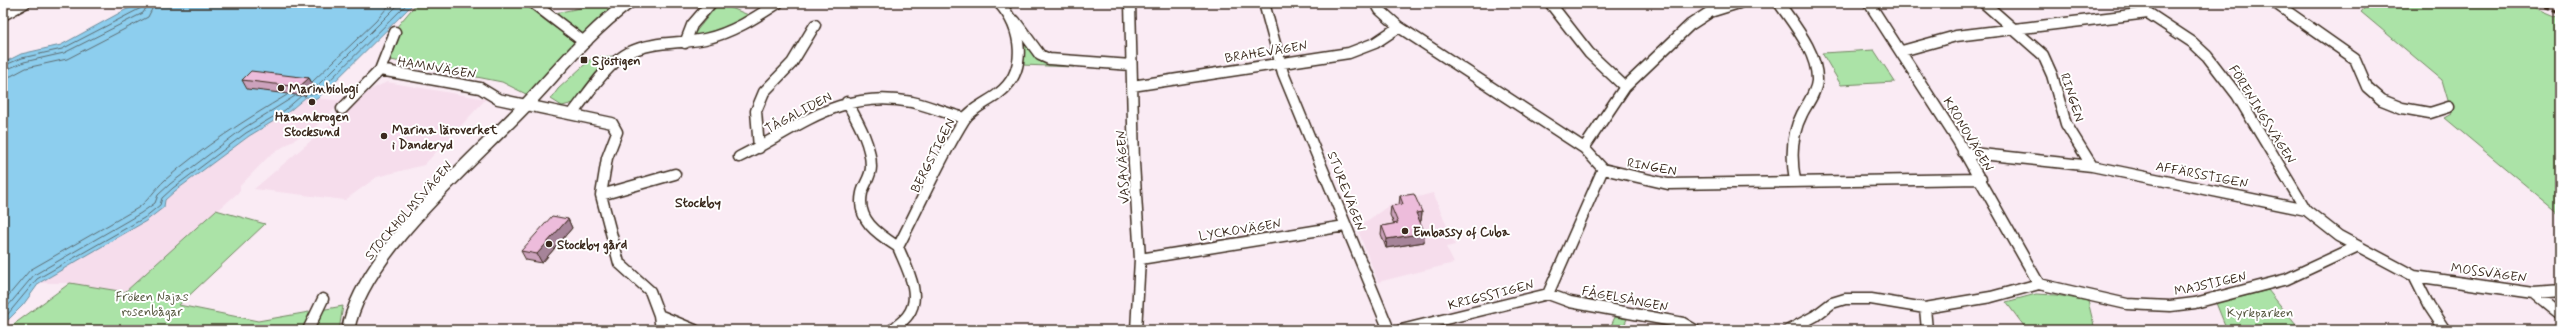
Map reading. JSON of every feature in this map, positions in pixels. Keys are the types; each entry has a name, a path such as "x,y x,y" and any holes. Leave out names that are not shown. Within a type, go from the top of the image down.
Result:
{"street":[{"path":"3,16 25,3"},
{"path":"533,3 538,10 580,39 587,42"},
{"name":"STOCKHOLMSVÄGEN","path":"347,330 360,294 373,272 422,214 587,42 628,3"},
{"path":"685,43 692,26 711,3"},
{"path":"572,114 618,60 631,52 706,39 740,26 778,3"},
{"name":"BERGSTIGEN","path":"898,248 965,118 1000,93 1013,77 1019,62 1020,49 1009,14 999,3"},
{"name":"VASAVÄGEN","path":"1130,3 1131,65 1140,259 1136,330"},
{"name":"STUREVÄGEN","path":"1264,3 1280,61 1345,226 1389,330"},
{"path":"1376,3 1380,10 1399,27 1584,148 1603,169"},
{"path":"1550,3 1589,53 1625,88"},
{"path":"1584,148 1625,88 1690,25 1710,12 1739,3"},
{"path":"1779,3 1802,38 1817,70 1817,83 1800,118 1794,139 1791,158 1795,180"},
{"name":"KRONOVÄGEN","path":"1869,3 1902,50 1963,152 1981,179 2039,284"},
{"name":"RINGEN","path":"1984,3 2016,29 2043,55 2052,75 2066,124 2092,166"},
{"name":"FÖRENINGSVÄGEN","path":"2139,3 2148,13 2192,42 2221,73 2306,210 2339,236 2356,247"},
{"path":"2275,3 2355,59 2367,87 2382,100 2402,108 2430,113 2449,107"},
{"path":"1902,50 1951,37 2148,13"},
{"path":"1009,14 1040,55 1049,59 1131,65"},
{"path":"759,148 756,111 764,92 792,62 815,25"},
{"name":"BRAHEVÄGEN","path":"1132,86 1280,61 1349,53 1375,43 1399,27"},
{"name":"HAMNVÄGEN","path":"395,32 380,70 480,88 498,99 612,123 617,132 607,158 601,195"},
{"path":"342,109 380,70"},
{"name":"TÅGALIDEN","path":"739,157 759,148 823,112 847,102 904,101 965,118"},
{"path":"847,102 870,145 872,170 862,194 861,212 868,226 898,248 910,279 915,300 909,314 892,330"},
{"path":"1963,152 2092,166"},
{"name":"AFFÄRSSTIGEN","path":"2092,166 2306,210"},
{"name":"RINGEN","path":"1603,169 1668,184 1795,180 1981,179"},
{"name":"KRIGSSTIGEN","path":"1401,330 1548,294 1603,169"},
{"path":"661,330 659,315 650,291 619,263 601,195 675,174"},
{"name":"LYCKOVÄGEN","path":"1140,259 1345,226"},
{"name":"MAJSTIGEN","path":"2039,284 2127,304 2170,306 2195,303 2287,279 2356,247"},
{"name":"MOSSVÄGEN","path":"2356,247 2414,276 2534,293 2560,291"},
{"path":"2414,276 2429,306 2445,330"},
{"path":"1789,330 1815,316 1832,303 1845,299 1871,299 1925,308 1992,297 2039,284"},
{"path":"2534,293 2560,314"},
{"name":"FÅGELSÅNGEN","path":"1548,294 1570,302 1683,323 1695,330"},
{"path":"308,330 323,299"},
{"path":"1925,308 1927,330"},
{"path":"659,315 695,330"}],"shaded area":[{"name":"Marina läroverket i Danderyd","path":"387,82 486,99 424,165 377,177 345,200 254,189 372,89"},
{"path":"306,97 344,101 315,127 270,155 240,186 240,191 125,292 70,283 39,283 146,221 164,207 165,200 175,191 249,136 287,113"},
{"path":"1433,193 1455,245 1446,247 1454,263 1378,282 1357,228 1391,204"}],"green space":[{"path":"417,3 528,3 544,19 575,42 530,96 502,82 391,60 395,29"},
{"path":"606,3 623,3 583,36 555,13"},
{"path":"719,3 751,16 725,30 698,38 694,34"},
{"path":"2369,3 2524,3 2560,18 2560,214 2445,118 2452,114 2442,80 2361,12"},
{"path":"1014,24 1041,61 1074,67 1022,65"},
{"path":"1874,50 1895,82 1841,85 1822,53"},
{"path":"617,56 574,103 562,106 551,99 558,89 593,57"},
{"name":"Fröken Najas rosenbågar","path":"216,210 265,224 179,305 258,321 343,306 339,330 6,330 70,283 125,292"},
{"name":"Kyrkparken","path":"2268,290 2300,330 2227,330 2216,303"},
{"path":"2036,294 2056,295 2088,301 2095,330 2027,330 2006,302"},
{"path":"1615,317 1627,319 1622,330 1609,330"}],"water":[{"path":"143,3 414,3 317,99 306,97 287,113 249,136 175,191 165,200 164,207 146,221 39,283 23,305 3,325 3,63 21,54 61,45 125,10"}],"building":[{"path":"251,71 309,78 299,87 242,80"},
{"path":"1414,194 1422,212 1416,213 1425,233 1387,239 1382,226 1398,223 1391,206 1403,204 1400,196"},
{"path":"552,216 568,219 537,254 521,251"}],"railway":[{"path":"2537,3 2560,12"}],"place":[{"name":"Sjöstigen","path":"584,60"},
{"name":"Marinbiologi","path":"281,88"},
{"name":"Hamnkrogen Stocksund","path":"312,102"},
{"name":"Marina läroverket i Danderyd","path":"384,136"},
{"name":"Embassy of Cuba","path":"1405,231"},
{"name":"Stockby gård","path":"549,244"}],"district":[{"name":"Stockby","path":"698,202"}]}
